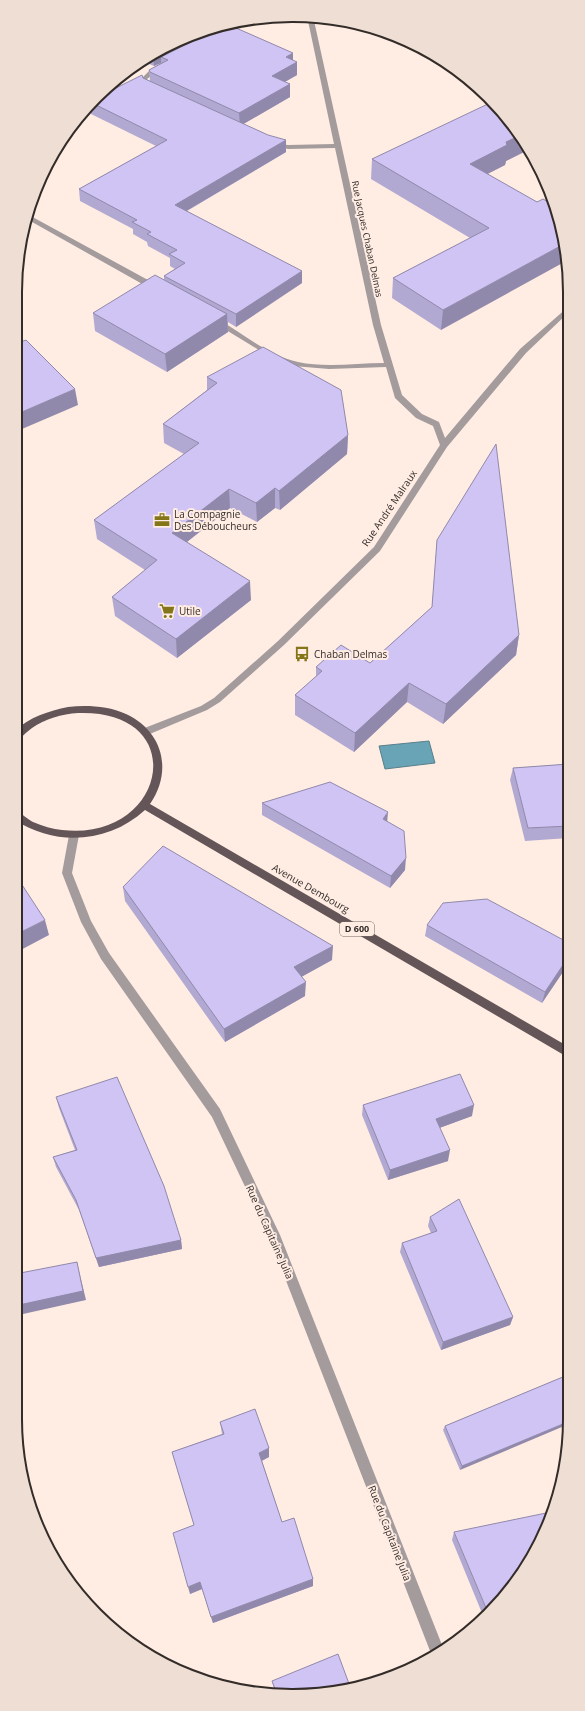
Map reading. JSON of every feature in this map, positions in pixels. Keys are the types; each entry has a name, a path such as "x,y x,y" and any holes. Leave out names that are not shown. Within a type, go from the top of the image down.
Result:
{"main road":[{"path":"22,731 44,718 59,712 83,709 107,712 128,719 145,732 156,748 160,767 156,787 144,805 125,821 106,828 74,835 48,832 22,821"},
{"name":"Avenue Dembourg","path":"144,805 563,1049"}],"street":[{"name":"Rue Jacques Chaban Delmas","path":"312,23 377,325 388,365 398,396 419,416 436,424 444,445"},
{"path":"154,90 148,87 144,80 152,71 165,64"},
{"path":"264,142 271,145 288,147 338,146"},
{"path":"32,219 166,293"},
{"name":"Rue André Malraux","path":"145,732 204,708 217,700 281,643 377,549 444,445 523,351 563,314"},
{"path":"207,316 296,364 320,366 388,365"},
{"name":"Rue du Capitaine Julia","path":"74,835 67,873 86,922 105,956 216,1113 274,1235 436,1648"}],"water":[{"path":"429,741 435,763 385,769 379,746"}],"building":[{"path":"236,28 293,53 286,57 297,62 272,76 290,84 239,113 150,72 149,70 168,60 161,57 206,36"},
{"path":"142,75 143,78 268,135 286,140 175,205 302,271 236,314 164,276 185,263 169,254 177,250 147,234 151,232 132,222 137,220 79,189 167,140 97,105 114,89"},
{"path":"487,104 514,138 506,142 507,145 470,164 537,202 543,199 547,201 554,222 559,247 443,310 393,278 489,228 372,159"},
{"path":"155,275 227,314 165,354 93,313"},
{"path":"26,340 75,389 22,412 22,341"},
{"path":"263,347 341,390 348,435 279,491 275,488 256,503 229,489 172,533 250,581 176,639 112,597 157,560 94,520 199,443 163,424 217,383 207,377"},
{"path":"496,444 519,635 446,704 409,683 355,733 295,695 322,671 316,667 341,645 370,663 432,607 437,540"},
{"path":"563,764 563,826 528,828 513,768"},
{"path":"330,782 388,812 383,819 404,831 406,858 391,876 262,803"},
{"path":"163,846 333,946 294,967 306,982 224,1029 123,887"},
{"path":"22,885 45,920 22,932"},
{"path":"487,899 563,940 563,965 545,992 427,925 443,903"},
{"path":"460,1074 474,1105 436,1119 450,1150 390,1170 363,1105"},
{"path":"117,1077 164,1186 181,1240 96,1258 76,1200 53,1157 77,1150 56,1097"},
{"path":"459,1199 513,1317 443,1342 402,1243 437,1231 430,1217"},
{"path":"77,1262 83,1291 22,1304 22,1273"},
{"path":"563,1377 563,1424 462,1466 445,1426"},
{"path":"255,1409 269,1448 259,1453 282,1522 294,1518 313,1579 211,1617 200,1582 188,1587 173,1533 194,1525 172,1452 224,1434 220,1422"},
{"path":"546,1513 527,1554 507,1583 486,1608 454,1532"},
{"path":"338,1654 349,1683 328,1687 292,1689 275,1688 272,1681"}],"place":[{"name":"La Compagnie Des Déboucheurs","path":"162,520"},
{"name":"Utile","path":"167,611"},
{"name":"Chaban Delmas","path":"302,654"}]}
